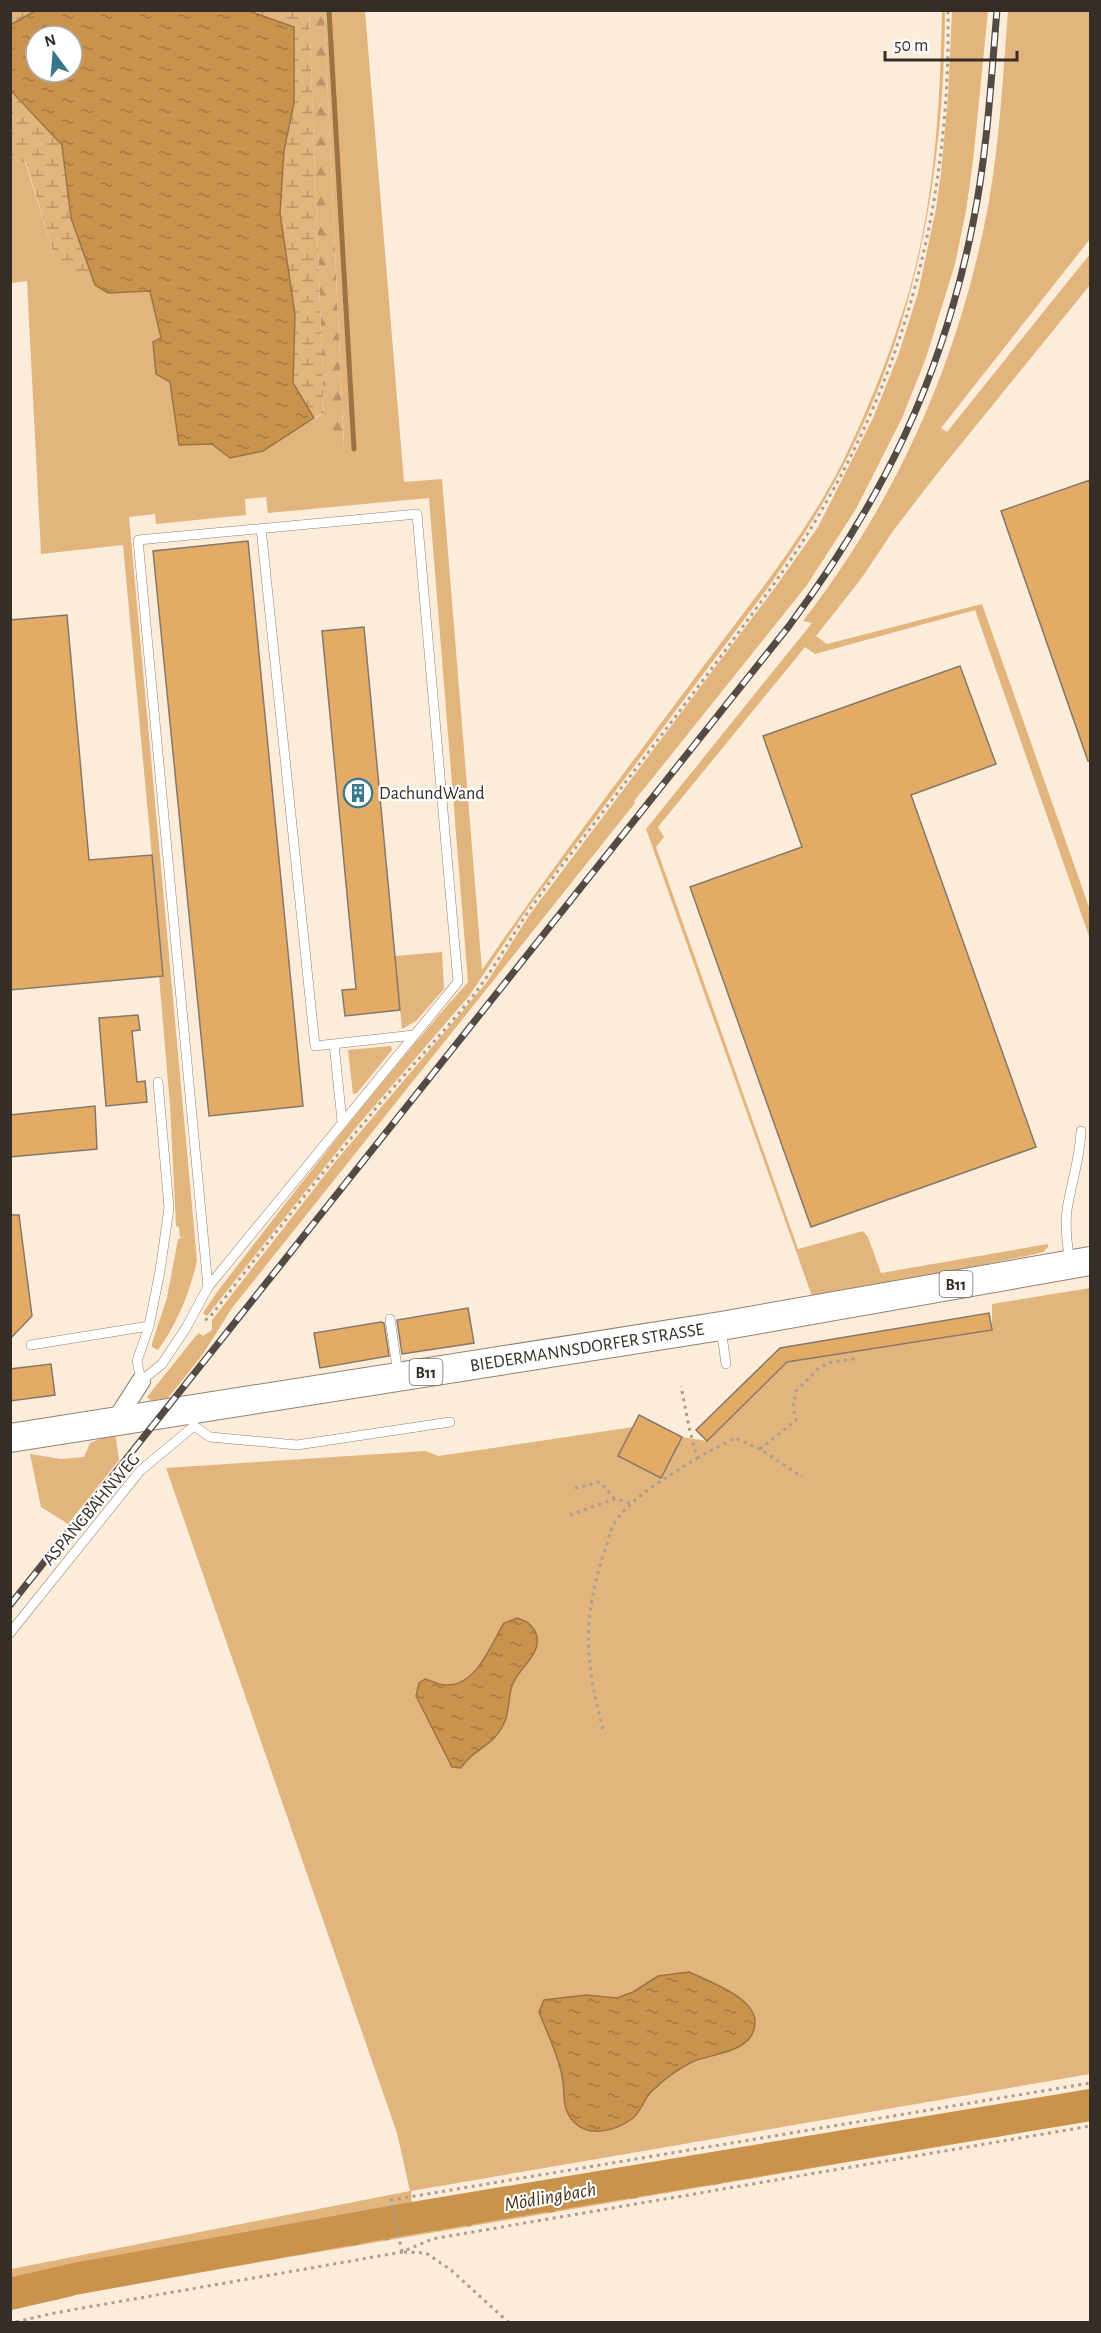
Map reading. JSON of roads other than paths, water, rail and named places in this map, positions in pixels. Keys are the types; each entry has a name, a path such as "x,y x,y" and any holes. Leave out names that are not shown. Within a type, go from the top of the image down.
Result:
{"main road":[{"name":"BIEDERMANNSDORFER STRASSE","path":"10,1438 116,1420 193,1418 398,1377 721,1326 1081,1262"}],"street":[{"path":"116,1420 141,1381"}],"lane":[{"path":"158,1082 169,1208 149,1326 137,1361 141,1381 162,1364 186,1328 207,1287 458,982 417,514 138,540 207,1287"},
{"path":"261,528 315,1046 414,1035"},
{"path":"334,1044 342,1121"},
{"path":"1080,1131 1079,1159 1067,1218 1067,1242 1081,1262"},
{"path":"390,1319 398,1377"},
{"path":"31,1345 149,1326"},
{"path":"721,1326 726,1364"},
{"path":"193,1418 210,1437 297,1445 450,1422"},
{"name":"ASPANGBAHNWEG","path":"10,1633 140,1471 193,1418"}],"water":[{"path":"246,10 294,27 294,103 284,151 280,213 295,315 293,383 314,418 263,451 230,458 212,444 179,445 170,382 156,374 153,342 161,338 150,291 108,293 95,285 71,218 62,145 11,91 10,25 35,11"},
{"path":"517,1618 528,1623 535,1631 536,1647 511,1689 503,1725 495,1737 468,1759 461,1768 452,1767 416,1696 419,1683 425,1679 448,1685 468,1678 488,1652 504,1623"},
{"path":"689,1972 729,1991 747,2004 753,2012 755,2021 753,2032 748,2040 731,2050 692,2062 676,2072 651,2092 633,2118 620,2126 604,2131 581,2128 570,2118 565,2106 560,2068 539,2012 544,2000 586,1995 617,1998 633,1992 658,1976"}],"waterway":[{"path":"329,10 354,449"},
{"name":"Mödlingbach","path":"10,2294 74,2279 401,2220 1090,2105"}],"railway":[{"path":"10,1605 789,626 823,579 853,531 905,435 926,386 960,280 982,171 997,10"}],"place":[{"name":"DachundWand","path":"358,793"}]}
